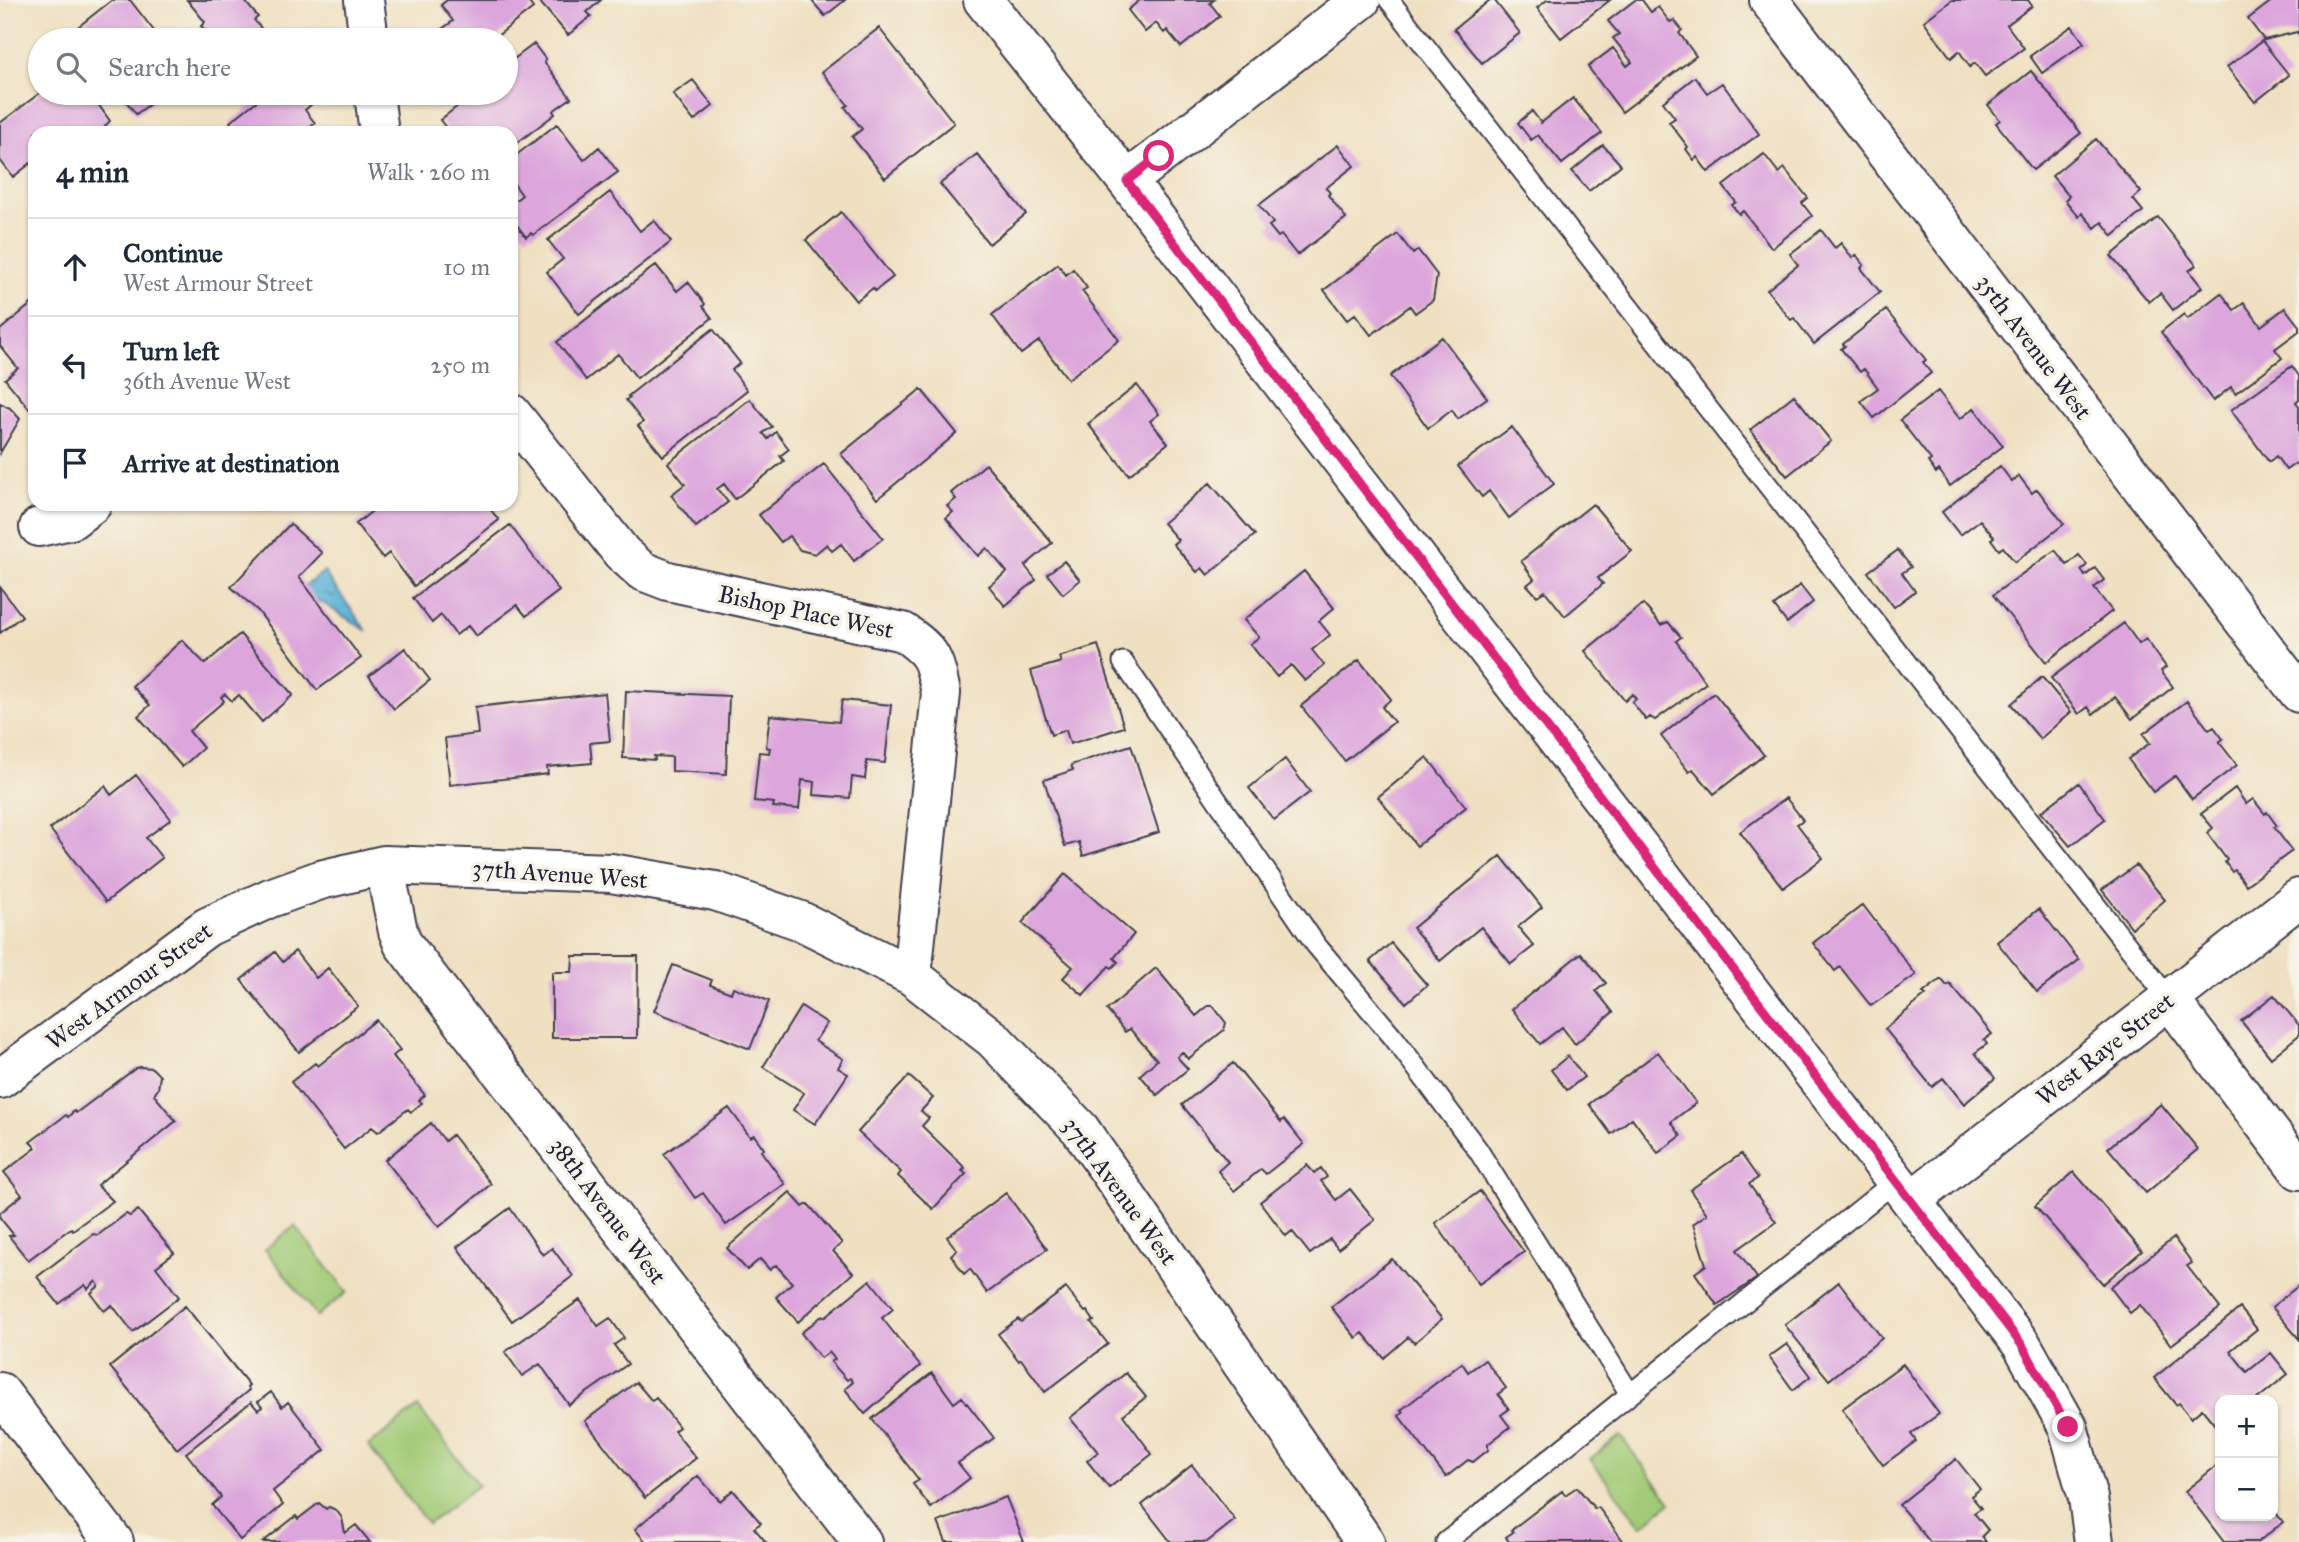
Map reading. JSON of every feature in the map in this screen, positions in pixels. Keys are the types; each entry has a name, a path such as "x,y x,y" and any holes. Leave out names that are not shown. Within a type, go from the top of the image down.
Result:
{"street":[{"path":"364,0 368,28"},
{"path":"983,0 1127,181 2022,1345 2068,1427 2088,1498 2094,1542"},
{"path":"1127,181 1361,0"},
{"name":"35th Avenue West","path":"1769,0 2299,693"},
{"path":"376,105 378,126"},
{"name":"Bishop Place West","path":"518,422 622,553 642,572 668,582 903,632 923,645 935,663 941,693 912,976"},
{"path":"39,527 71,520 83,511"},
{"name":"37th Avenue West","path":"384,865 611,873 715,891 802,921 912,976 993,1039 1080,1129 1365,1542"},
{"name":"West Armour Street","path":"0,1079 207,928 307,884 384,865"},
{"name":"38th Avenue West","path":"384,865 403,944 862,1542"},
{"name":"West Raye Street","path":"1905,1190 2169,999 2299,898"},
{"path":"2169,999 2299,1170"},
{"path":"0,1392 114,1542"}],"lane":[{"path":"1389,0 2169,999"},
{"path":"1124,662 1316,945 1394,1038 1478,1150 1630,1394"},
{"path":"1446,1542 1630,1394 1905,1190"}],"green space":[{"path":"295,1226 347,1292 317,1316 265,1249"},
{"path":"418,1407 478,1485 428,1524 368,1446"},
{"path":"1620,1436 1671,1502 1641,1526 1590,1459"}],"water":[{"path":"324,572 367,631 300,589"}],"building":[{"path":"112,0 130,0 152,28 77,28"},
{"path":"187,0 244,0 258,17 254,20 261,28 203,28 201,26 205,22"},
{"path":"447,0 527,0 533,8 507,28 443,28 453,21 441,5"},
{"path":"538,0 601,0 587,12 591,16 568,35"},
{"path":"811,0 845,0 825,16"},
{"path":"1140,0 1214,0 1210,3 1220,16 1181,47 1167,30 1164,33 1156,23 1145,32 1128,10"},
{"path":"1490,0 1494,0 1520,33 1482,63 1454,29"},
{"path":"1547,0 1610,0 1561,38 1537,8"},
{"path":"1635,0 1642,0 1651,12 1658,7 1670,22 1674,20 1682,30 1679,33 1696,56 1622,112 1588,67 1613,48 1627,66 1632,62 1613,38 1619,34 1608,21"},
{"path":"1952,0 2028,0 2032,6 2007,25 2024,48 1985,76 1975,63 1970,67 1959,51 1951,58 1924,21"},
{"path":"2273,0 2299,0 2299,35 2297,32 2264,40 2248,19"},
{"path":"2072,26 2084,43 2042,73 2030,56"},
{"path":"879,28 954,123 885,178 852,137 862,129 845,107 848,105 822,72"},
{"path":"2262,41 2289,75 2255,102 2227,67"},
{"path":"534,44 571,98 518,142 518,126 445,126 440,120 459,105 518,105 518,56"},
{"path":"2031,71 2081,133 2033,170 1996,123 2000,120 1988,105"},
{"path":"1695,77 1707,93 1722,83 1759,134 1708,172 1697,157 1694,160 1686,149 1688,147 1669,122 1675,118 1663,102"},
{"path":"693,80 713,106 694,121 673,94"},
{"path":"1573,98 1602,133 1562,164 1538,135 1531,140 1518,123 1532,111 1541,123"},
{"path":"28,102 28,105 99,105 110,121 105,126 28,126 28,165 13,177 0,160 0,123"},
{"path":"129,105 148,105 136,114"},
{"path":"252,105 311,105 305,110 315,123 311,126 233,126 230,122"},
{"path":"557,124 584,160 599,147 618,172 533,235 531,233 526,237 518,226 518,198 522,195 518,190 518,154"},
{"path":"2096,139 2141,192 2133,199 2143,211 2113,236 2102,222 2095,228 2082,213 2079,217 2065,200 2069,196 2052,176"},
{"path":"1338,145 1354,166 1326,188 1330,193 1328,195 1346,218 1297,255 1281,235 1278,237 1269,226 1273,223 1259,205"},
{"path":"1603,145 1621,165 1589,191 1572,171"},
{"path":"977,154 1026,214 989,244 940,184"},
{"path":"1764,154 1779,173 1784,168 1808,198 1802,203 1812,216 1772,248 1743,211 1739,214 1732,205 1736,202 1723,186"},
{"path":"610,192 640,231 654,220 671,242 579,314 547,272 563,259 548,240"},
{"path":"841,212 893,277 856,301 806,240"},
{"path":"2158,217 2196,265 2189,271 2202,287 2173,310 2160,293 2149,302 2111,256"},
{"path":"1821,230 1835,248 1841,243 1852,258 1856,255 1864,265 1861,268 1880,292 1814,344 1767,290 1798,265 1790,254"},
{"path":"1398,234 1413,254 1418,250 1437,275 1433,300 1415,313 1410,306 1371,335 1355,314 1347,320 1324,290"},
{"path":"1058,264 1066,275 1073,269 1087,288 1082,291 1119,340 1068,379 1039,341 1021,354 992,315"},
{"path":"656,265 677,291 688,282 712,318 637,378 618,354 586,380 557,342"},
{"path":"2221,293 2234,310 2244,303 2261,326 2285,308 2299,326 2299,331 2275,349 2282,358 2236,393 2231,387 2213,401 2161,332 2184,314 2187,319"},
{"path":"28,307 28,407 5,379 18,368 0,346 0,330"},
{"path":"1886,310 1926,360 1923,362 1931,373 1874,418 1861,401 1878,388 1864,369 1860,372 1841,349 1845,346 1843,344"},
{"path":"713,329 740,363 732,370 747,390 663,456 638,426 643,422 626,400"},
{"path":"1442,337 1487,398 1458,419 1452,410 1428,428 1390,376"},
{"path":"2292,366 2299,376 2299,399 2296,402 2299,406 2299,461 2286,470 2276,456 2269,462 2231,410"},
{"path":"1137,385 1159,414 1150,421 1168,443 1129,475 1088,424"},
{"path":"921,389 957,433 877,499 841,454"},
{"path":"1938,391 1960,419 1974,408 2003,446 1950,486 1939,470 1936,473 1928,462 1931,460 1900,420"},
{"path":"1794,395 1831,441 1787,476 1750,430"},
{"path":"750,399 772,427 763,433 768,439 776,432 789,449 780,456 784,461 735,499 724,484 717,489 728,502 696,527 671,495 685,484 668,463"},
{"path":"0,403 10,408 20,419 0,453"},
{"path":"1512,427 1554,484 1509,518 1489,491 1482,497 1458,466"},
{"path":"824,464 883,538 854,561 841,544 832,551 827,544 815,554 800,550 789,536 781,542 759,515"},
{"path":"986,464 1052,543 1025,566 1036,580 1005,606 989,586 1007,572 987,548 978,556 946,518 953,512 947,506 956,499 951,493"},
{"path":"2000,466 2012,482 2019,476 2032,493 2037,489 2064,524 2015,562 2003,547 1999,550 1991,539 1994,537 1980,520 1960,535 1942,512"},
{"path":"1210,483 1255,535 1208,575 1202,568 1197,572 1173,544 1178,540 1163,523"},
{"path":"1593,504 1632,551 1598,578 1603,584 1565,616 1545,591 1537,596 1527,585 1534,579 1521,561"},
{"path":"372,511 492,511 499,520 414,586 389,553 383,558 356,524"},
{"path":"290,524 322,553 299,577 361,658 317,690 258,611 231,587"},
{"path":"510,525 559,591 526,616 517,605 476,636 468,626 456,635 441,615 432,623 413,598"},
{"path":"1898,550 1911,567 1902,573 1915,591 1894,607 1868,572"},
{"path":"2055,550 2067,565 2079,555 2087,565 2081,570 2085,576 2095,568 2104,580 2094,588 2112,611 2046,662 1993,595"},
{"path":"1064,561 1080,580 1063,594 1047,574"},
{"path":"1304,571 1334,608 1319,621 1330,635 1312,650 1324,665 1305,681 1291,665 1277,677 1250,644 1259,637 1244,620"},
{"path":"1800,585 1813,602 1787,623 1774,606"},
{"path":"0,587 22,616 0,633"},
{"path":"1643,604 1661,625 1668,622 1681,637 1676,641 1706,683 1655,720 1650,717 1646,720 1632,702 1636,699 1632,694 1625,701 1585,651"},
{"path":"2124,623 2139,644 2146,639 2166,667 2161,671 2173,687 2132,719 2115,697 2093,714 2088,707 2079,714 2051,678"},
{"path":"240,634 293,695 262,722 239,695 232,701 225,694 221,697 224,701 189,731 203,748 182,767 138,716 150,705 132,686 182,640 205,664"},
{"path":"1098,645 1124,727 1070,744 1066,730 1051,735 1031,671 1061,662 1059,657"},
{"path":"405,648 430,680 394,709 369,676"},
{"path":"1359,660 1391,699 1382,707 1394,722 1345,761 1301,706"},
{"path":"2042,677 2071,712 2040,739 2011,704"},
{"path":"626,691 729,696 726,774 672,771 672,757 654,756 655,760 623,758"},
{"path":"605,693 610,741 590,743 592,763 547,767 548,774 450,785 445,738 478,734 475,707"},
{"path":"1714,693 1764,755 1714,794 1693,769 1689,772 1661,736"},
{"path":"842,700 891,705 885,763 867,761 865,779 852,777 850,798 814,795 815,782 802,780 799,809 773,807 774,803 754,801 759,752 769,753 770,748 766,747 770,715 839,722"},
{"path":"2187,701 2209,730 2214,727 2223,739 2219,742 2237,765 2192,799 2175,776 2153,792 2128,759 2150,743 2143,734"},
{"path":"1131,745 1159,832 1083,856 1079,842 1065,846 1044,780 1073,770 1071,765"},
{"path":"1427,757 1466,807 1417,846 1378,797"},
{"path":"1285,759 1310,792 1274,820 1249,788"},
{"path":"136,775 171,819 146,838 162,858 106,902 50,829 105,786 111,795"},
{"path":"2079,783 2105,819 2070,846 2041,812"},
{"path":"2235,788 2246,804 2253,799 2265,814 2267,812 2277,826 2274,827 2292,851 2246,885 2225,862 2227,860 2207,833 2213,828 2201,814"},
{"path":"1786,798 1803,820 1797,824 1823,858 1783,888 1740,832"},
{"path":"1501,856 1542,907 1518,927 1534,946 1511,964 1481,927 1440,961 1413,928"},
{"path":"2136,865 2165,900 2132,928 2102,890"},
{"path":"1065,874 1134,934 1114,958 1118,962 1112,968 1109,966 1083,995 1063,978 1073,967 1022,923"},
{"path":"1863,905 1916,975 1871,1006 1840,967 1835,971 1813,943"},
{"path":"2039,909 2079,960 2037,992 1997,942"},
{"path":"1391,943 1427,985 1406,1003 1370,961"},
{"path":"295,951 316,978 328,968 358,1006 299,1052 241,980 275,952 283,962"},
{"path":"1581,953 1606,983 1596,991 1613,1012 1575,1044 1562,1027 1540,1044 1512,1009"},
{"path":"573,956 638,956 637,1038 552,1038 552,972 572,972"},
{"path":"673,965 712,980 710,985 731,993 733,987 769,1001 750,1049 654,1011"},
{"path":"1156,968 1196,1016 1208,1006 1213,1006 1226,1023 1224,1030 1188,1059 1182,1052 1177,1057 1188,1069 1157,1095 1140,1075 1157,1060 1130,1029 1125,1032 1107,1010"},
{"path":"1941,979 1947,986 1950,984 1992,1034 1984,1040 1987,1044 1975,1053 1995,1078 1964,1104 1943,1078 1932,1087 1885,1029"},
{"path":"2274,995 2299,1025 2299,1035 2271,1058 2241,1021"},
{"path":"801,1006 827,1023 815,1041 843,1059 838,1068 848,1074 815,1124 793,1110 804,1093 763,1067"},
{"path":"376,1020 400,1050 393,1056 425,1095 419,1100 422,1103 411,1112 408,1109 378,1132 372,1127 344,1149 291,1082 315,1063 318,1066"},
{"path":"1658,1052 1696,1103 1671,1122 1681,1136 1658,1153 1632,1118 1611,1134 1589,1104"},
{"path":"1568,1056 1584,1077 1567,1090 1551,1070"},
{"path":"1233,1063 1281,1122 1284,1119 1304,1144 1266,1174 1261,1169 1234,1191 1218,1171 1228,1162 1182,1105"},
{"path":"141,1067 152,1068 160,1076 154,1095 176,1121 97,1185 113,1201 28,1260 9,1236 14,1235 0,1218 0,1213 22,1195 4,1172 36,1148 30,1142 66,1115 68,1117 74,1111 76,1113"},
{"path":"909,1076 933,1098 921,1111 929,1118 922,1126 965,1168 962,1171 966,1174 933,1209 898,1176 901,1172 858,1132"},
{"path":"2161,1104 2198,1149 2146,1193 2108,1148"},
{"path":"729,1108 750,1137 754,1135 764,1149 761,1151 785,1184 726,1225 703,1193 695,1198 664,1154"},
{"path":"431,1123 445,1141 452,1135 491,1184 439,1227 385,1160"},
{"path":"1741,1154 1758,1178 1749,1184 1776,1222 1737,1250 1757,1278 1717,1305 1695,1273 1706,1265 1693,1224 1707,1214 1690,1190"},
{"path":"1307,1165 1314,1173 1321,1168 1327,1177 1321,1181 1336,1200 1350,1189 1375,1220 1338,1249 1330,1239 1310,1254 1292,1231 1286,1236 1260,1202"},
{"path":"2074,1172 2142,1251 2103,1284 2035,1206"},
{"path":"1480,1191 1524,1252 1479,1284 1435,1223"},
{"path":"790,1192 803,1207 808,1204 842,1243 833,1251 853,1273 798,1322 776,1297 792,1283 776,1265 770,1270 760,1259 747,1270 727,1248"},
{"path":"1006,1193 1047,1249 987,1293 970,1269 964,1274 951,1255 957,1250 947,1237"},
{"path":"510,1208 543,1255 552,1248 573,1276 512,1321 457,1247"},
{"path":"138,1210 174,1253 156,1267 179,1297 133,1332 112,1305 104,1311 91,1293 99,1286 96,1281 88,1289 85,1285 59,1304 37,1277 93,1234 98,1235 126,1214 130,1216"},
{"path":"2174,1238 2192,1263 2187,1266 2220,1308 2171,1345 2140,1305 2130,1313 2110,1287"},
{"path":"1392,1259 1442,1319 1414,1343 1408,1337 1384,1358 1363,1333 1356,1338 1331,1307"},
{"path":"870,1280 893,1309 882,1318 920,1366 865,1414 845,1389 853,1382 850,1378 847,1380 831,1362 835,1359 829,1352 821,1358 801,1333"},
{"path":"1839,1282 1882,1338 1829,1380 1785,1325"},
{"path":"2299,1285 2299,1339 2272,1307"},
{"path":"1066,1288 1085,1312 1087,1311 1094,1321 1091,1322 1108,1344 1045,1392 1021,1359 1019,1361 998,1334 1018,1319 1021,1322"},
{"path":"580,1300 598,1326 610,1318 624,1338 614,1345 628,1364 569,1405 540,1364 522,1376 505,1352"},
{"path":"185,1306 249,1385 249,1390 177,1449 110,1367"},
{"path":"2240,1308 2257,1329 2230,1351 2247,1372 2271,1353 2288,1374 2262,1395 2215,1395 2215,1425 2202,1409 2191,1418 2179,1403 2176,1405 2154,1378"},
{"path":"1787,1344 1811,1376 1793,1390 1769,1357"},
{"path":"1485,1360 1506,1388 1498,1394 1509,1409 1501,1415 1510,1427 1488,1444 1488,1450 1473,1462 1468,1460 1446,1477 1399,1416 1403,1412 1401,1410 1462,1363 1468,1372"},
{"path":"1903,1364 1939,1414 1911,1434 1916,1441 1883,1465 1842,1409"},
{"path":"932,1373 954,1403 962,1397 994,1438 958,1463 970,1478 931,1508 913,1484 919,1480 872,1419"},
{"path":"1126,1373 1146,1397 1123,1415 1152,1454 1109,1488 1087,1461 1098,1452 1070,1418"},
{"path":"636,1382 652,1401 656,1398 679,1427 674,1431 696,1458 645,1498 585,1421"},
{"path":"271,1392 282,1407 288,1402 325,1450 273,1491 283,1505 240,1540 212,1505 221,1497 186,1453 251,1402 258,1410 262,1407 258,1402"},
{"path":"1956,1459 1980,1489 1971,1496 1981,1508 1974,1513 1988,1530 1982,1536 1986,1542 1930,1542 1899,1505"},
{"path":"1192,1465 1235,1520 1207,1542 1171,1542 1142,1505"},
{"path":"2215,1467 2215,1521 2278,1521 2278,1516 2283,1522 2258,1542 2224,1542 2185,1491"},
{"path":"698,1476 720,1501 733,1490 761,1523 754,1528 766,1542 646,1542 635,1529"},
{"path":"1577,1487 1595,1509 1598,1507 1624,1542 1509,1542 1506,1537 1513,1532 1511,1530 1562,1491 1565,1495"},
{"path":"1006,1497 1024,1542 946,1542 938,1522"},
{"path":"319,1503 326,1509 329,1507 336,1510 342,1518 345,1533 356,1525 370,1542 263,1542 296,1516 298,1519"}],"route":[{"path":"1159,156 1127,181 2022,1345 2068,1427"}]}
